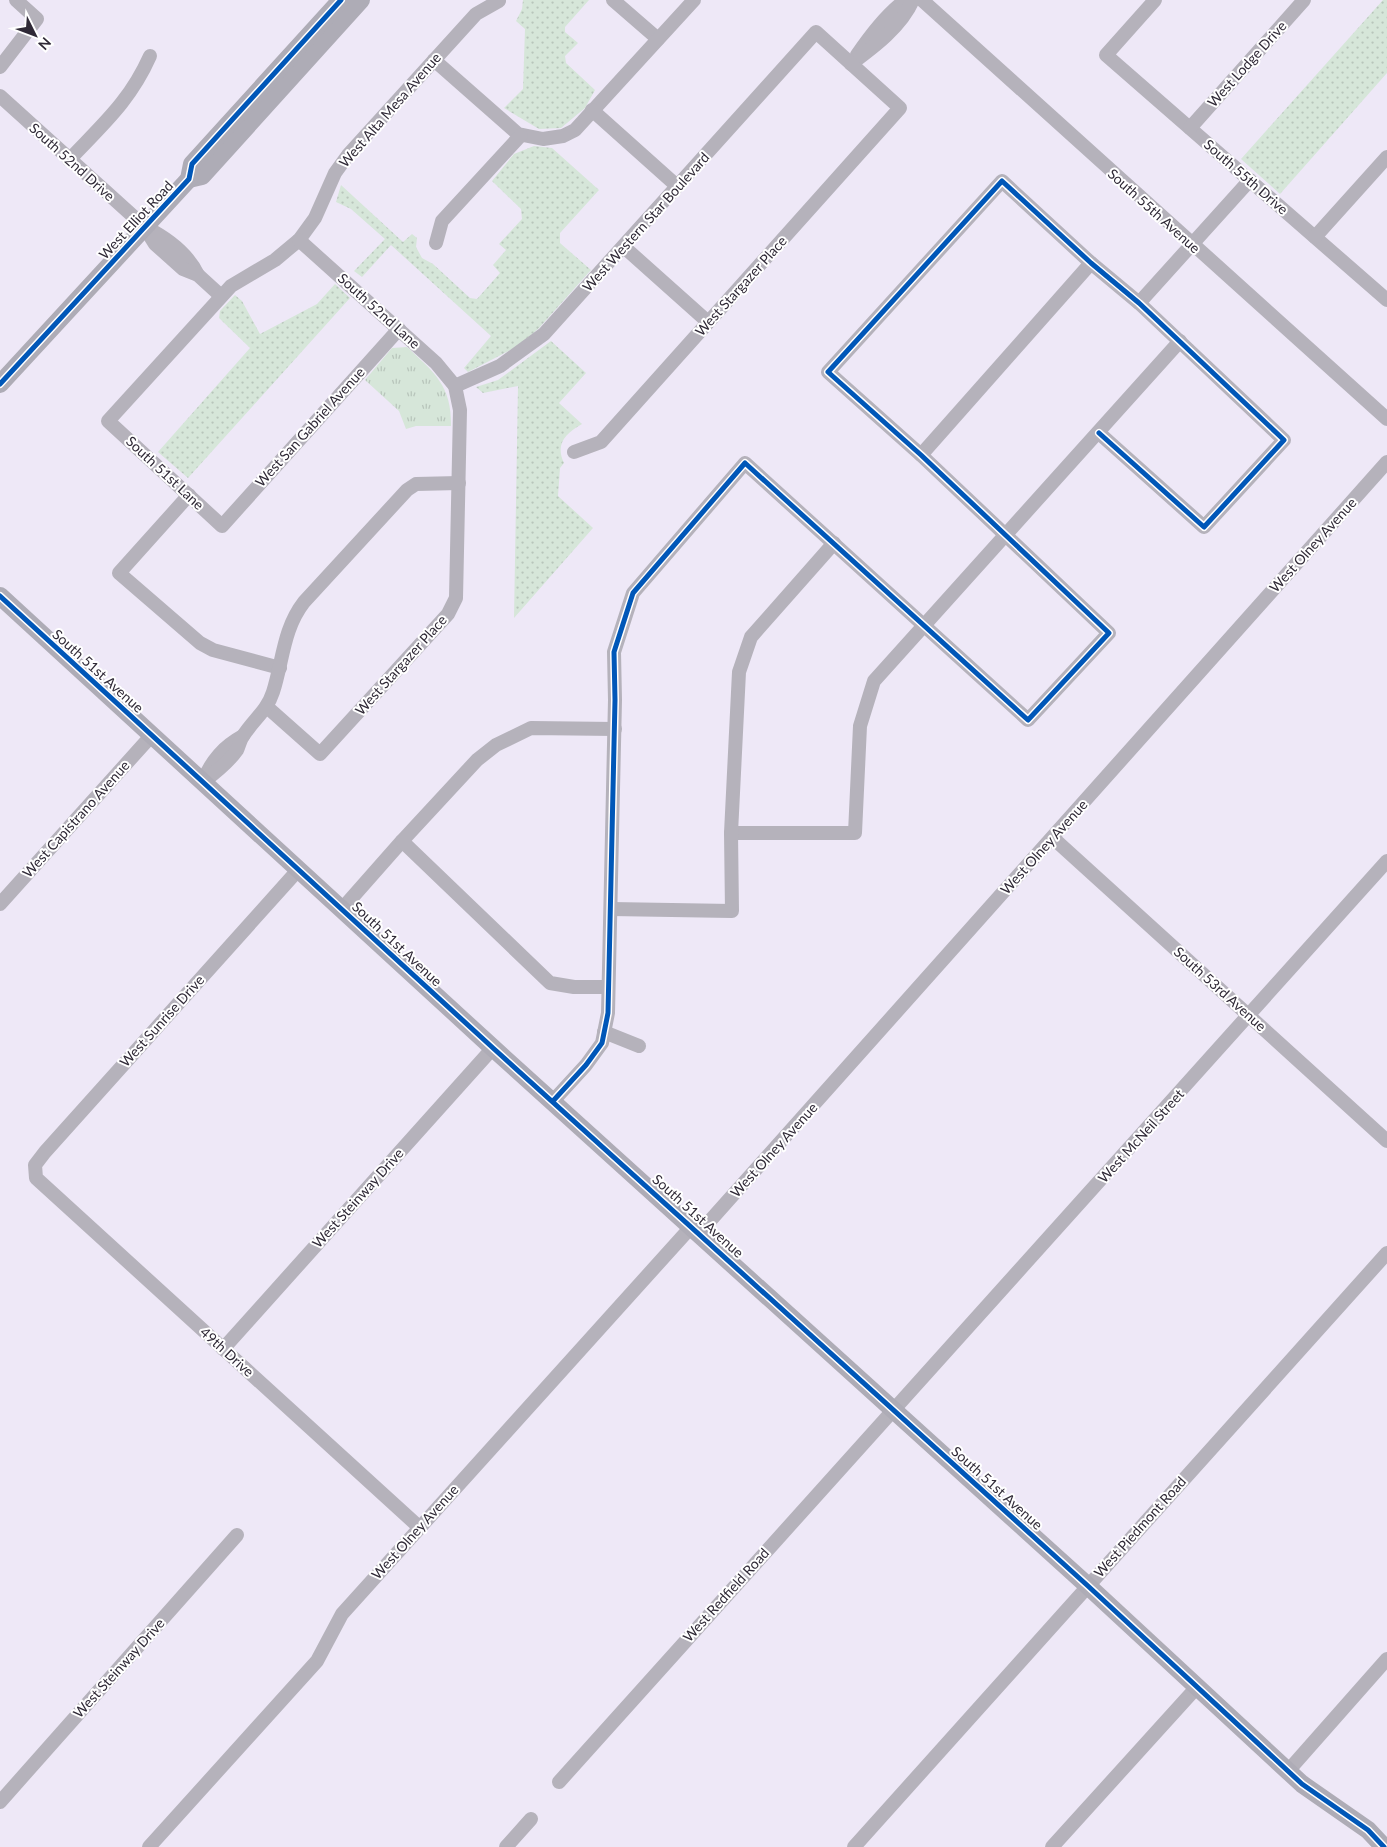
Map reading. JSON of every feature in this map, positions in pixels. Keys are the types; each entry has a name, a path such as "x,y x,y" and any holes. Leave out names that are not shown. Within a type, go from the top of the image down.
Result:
{"main road":[{"name":"West Elliot Road","path":"0,384 189,179 192,164 341,0"},
{"name":"West Elliot Road","path":"189,179 202,176 361,0"},
{"name":"South 51st Avenue","path":"0,596 493,1048 696,1229 1088,1586 1302,1784 1368,1830 1384,1847"},
{"name":"South 51st Avenue","path":"1368,1830 1387,1835"}],"street":[{"path":"0,68 37,20 16,0"},
{"path":"613,0 658,40"},
{"path":"434,60 506,125 521,135 543,139 563,136 575,130 694,0"},
{"path":"851,64 867,40 899,5 906,0"},
{"path":"851,64 881,40 908,12 913,0"},
{"name":"South 55th Avenue","path":"922,0 1191,245 1387,419"},
{"name":"South 55th Drive","path":"1155,0 1106,55 1387,300"},
{"name":"West Lodge Drive","path":"1190,128 1304,0"},
{"name":"West Alta Mesa Avenue","path":"108,421 221,296 239,280 275,260 300,240 315,218 341,164 476,14 499,1"},
{"name":"West Western Star Boulevard","path":"455,386 500,366 529,347 544,334 816,32 851,64"},
{"path":"69,160 127,99 140,79 150,56"},
{"name":"West Stargazer Place","path":"574,452 601,442 900,108 851,64"},
{"name":"South 52nd Drive","path":"0,96 144,227 155,244 183,269 198,275 221,296"},
{"path":"592,110 678,186"},
{"path":"436,243 442,221 521,135"},
{"path":"1315,237 1387,157"},
{"path":"1139,304 1250,180"},
{"path":"554,1102 602,1043 608,1013 614,652 633,593 745,463 1028,720 1109,633 1006,534 828,372 1002,181 1180,341 1284,440 1204,527 1099,433"},
{"name":"South 52nd Lane","path":"300,240 447,374 455,386"},
{"path":"624,247 708,322"},
{"path":"921,456 1091,263"},
{"name":"West San Gabriel Avenue","path":"222,526 399,329"},
{"path":"732,832 855,833 860,726 874,680 1099,433 1180,341"},
{"name":"West Stargazer Place","path":"267,706 320,754 448,614 457,592 460,410 455,386"},
{"name":"South 51st Lane","path":"108,421 222,526"},
{"name":"West Olney Avenue","path":"149,1847 317,1661 342,1614 419,1527 696,1229 1053,838 1387,462"},
{"path":"203,782 220,769 237,750 243,736 267,706 280,668 287,630 295,614 392,506 416,484 458,483"},
{"path":"189,496 119,573 200,643 213,650 280,668"},
{"path":"611,909 732,911 732,832 739,672 751,637 834,543"},
{"path":"342,909 477,760 496,746 530,728 614,729"},
{"name":"West Capistrano Avenue","path":"0,904 152,735"},
{"name":"South 53rd Avenue","path":"1053,838 1387,1141"},
{"path":"402,841 550,983 608,987"},
{"name":"West McNeil Street","path":"893,1409 1387,861"},
{"name":"West Sunrise Drive","path":"36,1178 35,1165 45,1152 299,869"},
{"path":"604,1032 639,1046"},
{"name":"West Steinway Drive","path":"224,1349 493,1048"},
{"name":"49th Drive","path":"36,1178 419,1527"},
{"name":"West Piedmont Road","path":"854,1847 1387,1253"},
{"name":"West Redfield Road","path":"559,1782 893,1409"},
{"name":"West Steinway Drive","path":"0,1802 237,1535"},
{"path":"1288,1771 1387,1659"},
{"path":"1052,1847 1197,1687"},
{"path":"506,1847 531,1819"}],"green space":[{"path":"523,0 589,0 565,27 565,32 578,43 565,56 566,63 595,90 585,108 561,128 539,129 504,108 523,89 525,29 516,21 522,9"},
{"path":"1383,0 1387,0 1387,73 1280,194 1241,159"},
{"path":"534,146 552,148 599,190 560,233 560,243 591,270 539,328 520,345 468,372 464,368 491,336 391,245 362,277 354,271 385,239 351,209 336,202 341,185 403,242 412,234 417,238 416,247 422,258 433,264 470,298 477,299 500,273 493,265 506,250 499,244 522,219 521,209 492,181 514,154"},
{"path":"335,284 350,298 188,478 158,452 250,348 219,318 220,311 235,295 242,301 260,334 317,304"},
{"path":"551,341 586,373 559,403 582,424 566,436 561,445 561,456 564,463 560,468 558,496 593,528 514,618 518,386 483,393 476,387 498,380"},
{"path":"407,347 440,381 445,390 451,412 451,426 416,426 406,429 399,411 365,380 392,348"}],"cycle path":[{"path":"0,384 189,179 192,164 341,0"},
{"path":"553,1101 586,1065 602,1043 608,1013 615,700 614,652 633,593 745,463 1028,720 1109,633 921,455 828,372 1002,181 1091,263 1139,303 1284,440 1204,527 1099,433"},
{"path":"0,596 493,1048 1088,1586 1302,1784 1368,1830 1384,1847"}]}
